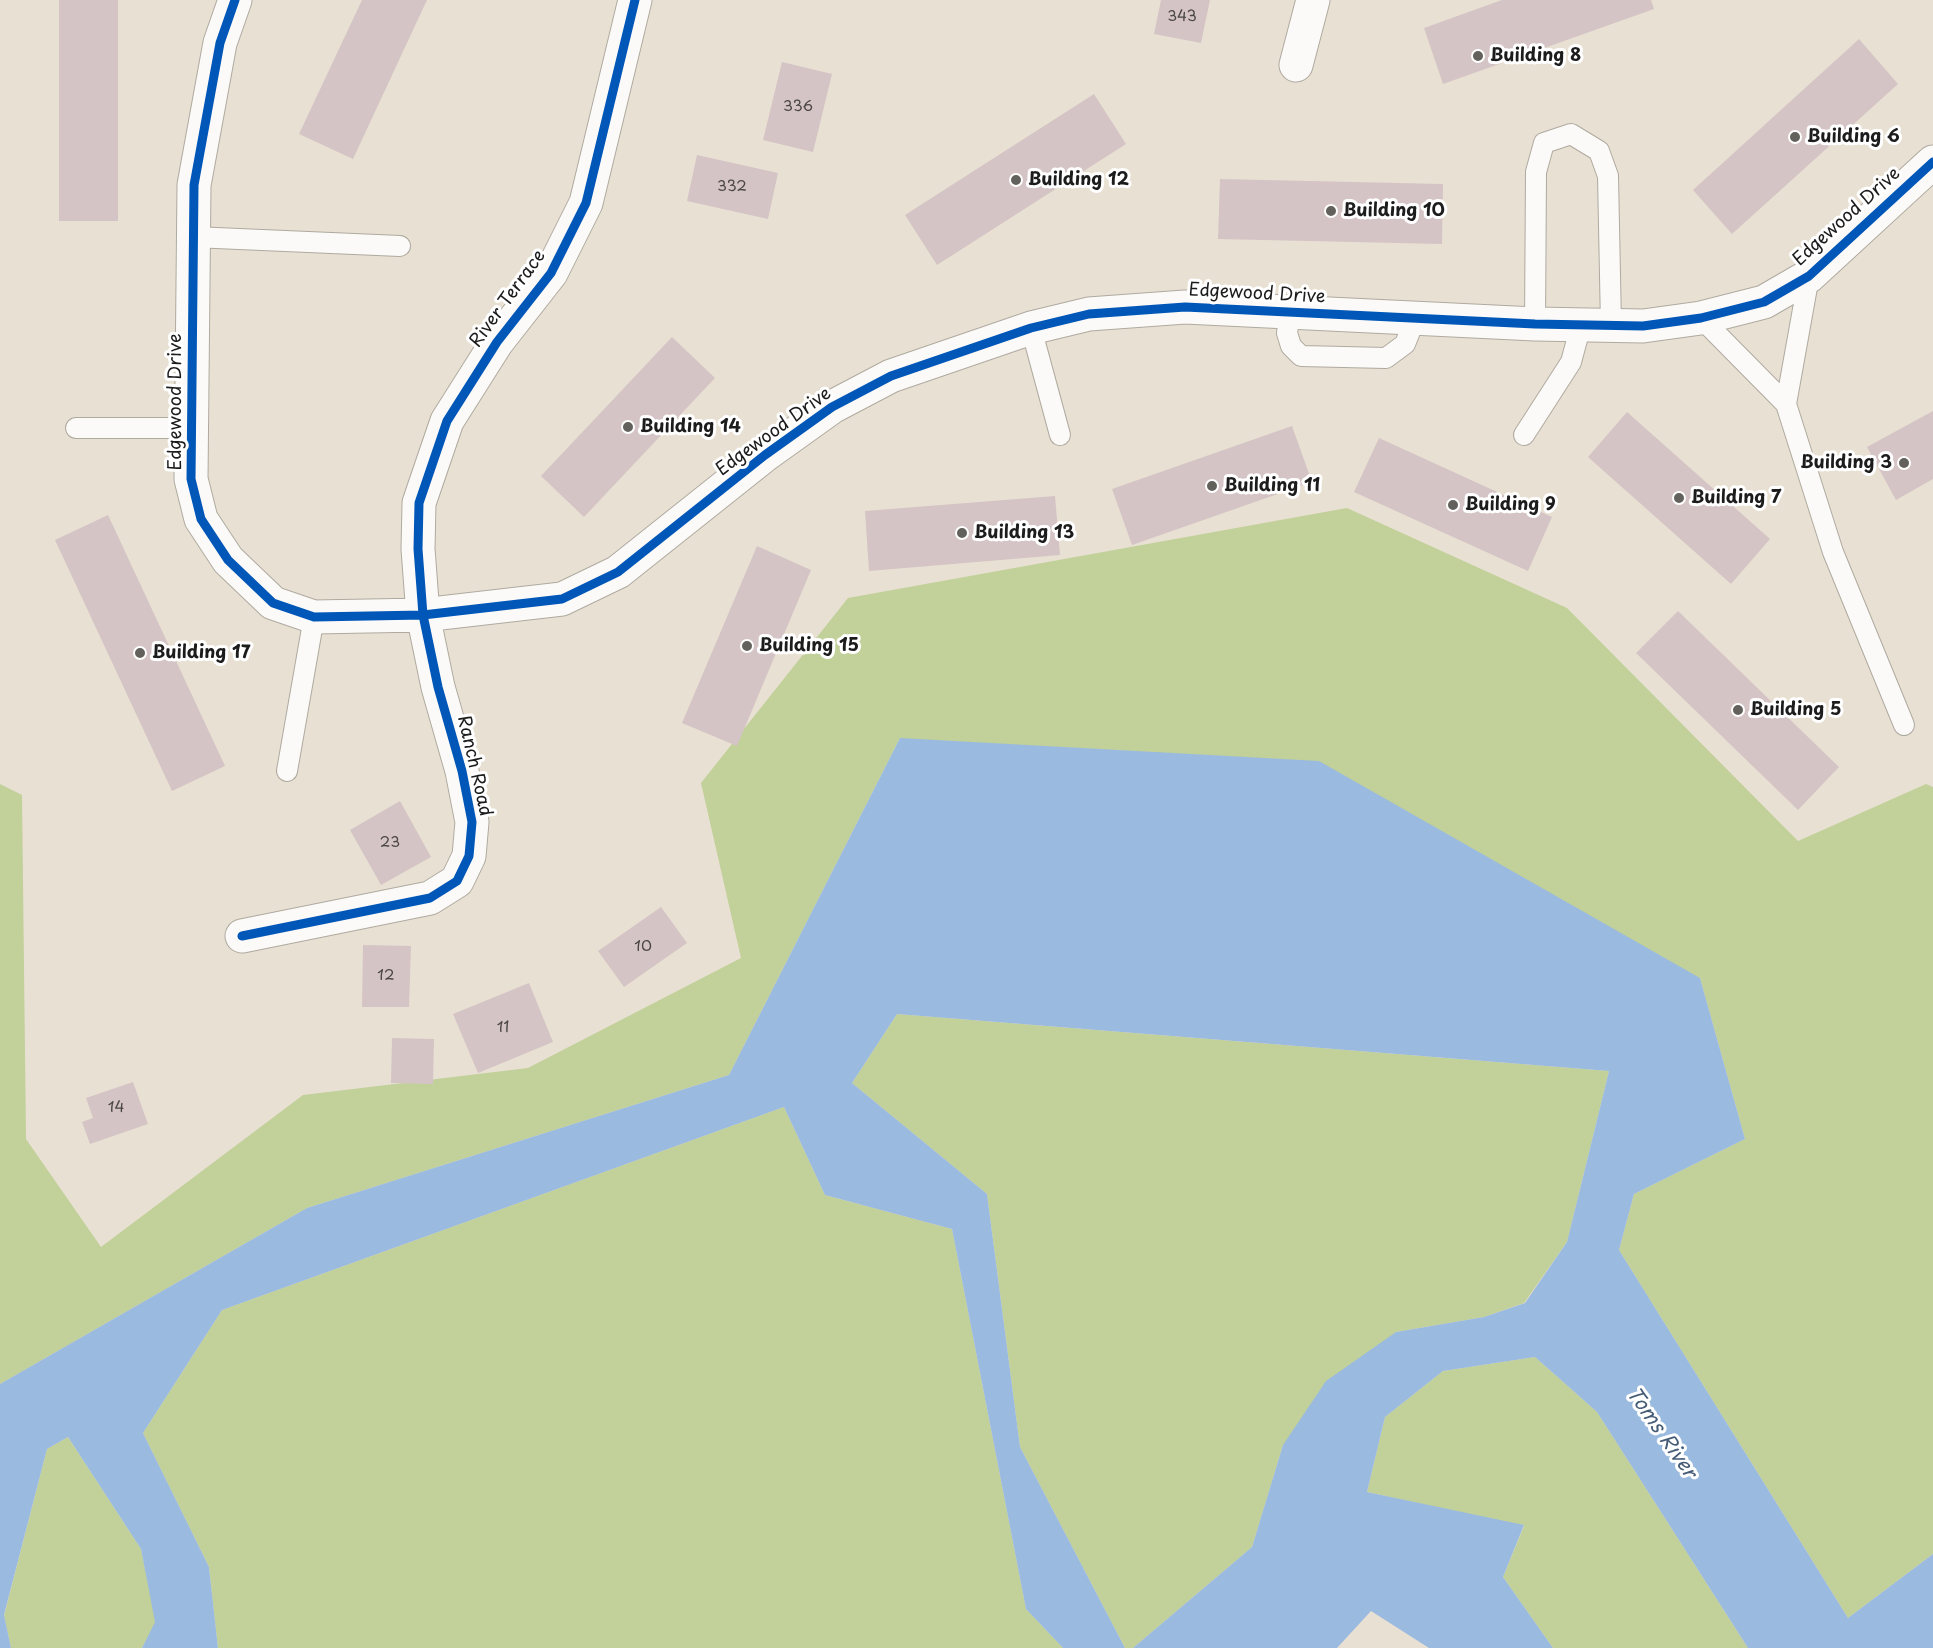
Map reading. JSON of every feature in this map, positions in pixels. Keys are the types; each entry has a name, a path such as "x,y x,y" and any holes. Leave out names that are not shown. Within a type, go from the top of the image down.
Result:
{"street":[{"name":"Edgewood Drive","path":"236,0 220,43 194,185 191,479 201,519 228,560 273,603 314,617 423,615 562,598 618,572 765,455 832,407 891,376 1031,328 1089,314 1185,307 1534,324 1643,326 1701,318 1764,302 1809,276 1930,173"},
{"name":"River Terrace","path":"423,615 418,549 419,503 428,469 447,421 465,390 497,342 551,273 586,203 635,0"},
{"path":"1296,65 1313,0"},
{"name":"Ranch Road","path":"242,936 430,898 457,881 469,856 472,822 462,771 438,687 423,615"}],"lane":[{"path":"1524,435 1596,325 1608,176 1599,151 1571,134 1544,143 1536,172 1534,324"},
{"path":"193,237 400,246"},
{"path":"1786,404 1809,276"},
{"path":"1290,312 1287,333 1291,346 1301,356 1386,358 1405,344 1415,319"},
{"path":"1701,318 1786,404 1833,552 1904,725"},
{"path":"1031,328 1060,435"},
{"path":"76,428 192,428"},
{"path":"287,771 314,617"}],"green space":[{"path":"1347,508 1567,608 1798,841 1926,784 1933,787 1933,1554 1848,1618 1619,1250 1634,1194 1745,1139 1700,978 900,738 729,1075 307,1208 0,1384 0,784 22,795 26,1139 101,1247 303,1095 528,1068 741,958 701,783 848,598"},
{"path":"897,1014 1609,1071 1567,1242 1524,1303 1484,1317 1396,1332 1283,1445 1252,1547 1133,1648 1125,1648 1020,1447 987,1194 852,1083"},
{"path":"784,1107 825,1195 952,1229 1026,1609 1063,1648 218,1648 209,1567 143,1433 222,1310"},
{"path":"1535,1357 1597,1412 1748,1648 1553,1648 1503,1577 1524,1526 1367,1492 1385,1417 1443,1371"},
{"path":"68,1437 141,1549 156,1622 142,1648 11,1648 4,1616 47,1449"}],"water":[{"name":"Toms River","path":"900,738 1319,761 1700,978 1745,1139 1634,1194 1619,1250 1848,1618 1933,1554 1933,1648 1748,1648 1597,1412 1535,1357 1443,1371 1385,1417 1367,1492 1524,1525 1503,1577 1553,1648 1429,1648 1371,1611 1337,1648 1133,1648 1252,1547 1283,1445 1326,1381 1396,1332 1484,1317 1525,1303 1567,1242 1609,1071 897,1014 852,1083 987,1194 1020,1447 1125,1648 1063,1648 1026,1609 952,1229 825,1195 784,1107 222,1310 143,1433 209,1567 218,1648 142,1648 155,1622 141,1549 68,1437 47,1449 4,1615 11,1648 0,1648 0,1384 307,1208 729,1075"}],"building":[{"path":"59,0 118,0 118,221 59,221"},
{"path":"362,0 427,0 353,159 299,134"},
{"path":"1161,0 1210,0 1201,43 1154,34"},
{"name":"Building 8","path":"1502,0 1651,0 1654,9 1443,84 1424,28"},
{"name":"Building 6","path":"1859,39 1898,84 1732,234 1693,190"},
{"path":"782,62 832,74 813,152 763,140"},
{"name":"Building 12","path":"1094,94 1126,144 937,265 905,215"},
{"path":"697,155 778,173 768,219 687,201"},
{"name":"Building 10","path":"1220,179 1443,184 1442,244 1218,239"},
{"name":"Building 14","path":"672,337 715,378 584,517 541,476"},
{"name":"Building 3","path":"1933,411 1933,479 1896,500 1867,447"},
{"name":"Building 7","path":"1627,412 1770,539 1731,584 1588,457"},
{"name":"Building 11","path":"1292,426 1312,482 1132,545 1112,489"},
{"name":"Building 9","path":"1379,438 1552,517 1528,571 1354,492"},
{"name":"Building 13","path":"1055,496 1060,555 869,571 865,511"},
{"name":"Building 17","path":"108,515 225,766 172,791 55,540"},
{"name":"Building 15","path":"757,546 811,570 737,746 682,723"},
{"name":"Building 5","path":"1678,611 1839,767 1798,810 1636,653"},
{"path":"400,801 431,857 381,885 350,830"},
{"path":"661,907 687,943 624,987 598,951"},
{"path":"363,945 411,946 409,1007 362,1007"},
{"path":"529,983 553,1042 478,1073 453,1014"},
{"path":"392,1038 434,1039 433,1084 391,1083"},
{"path":"133,1082 148,1124 90,1144 82,1122 93,1118 86,1098"}],"cycle path":[{"path":"235,0 220,43 194,185 191,479 201,519 228,560 273,603 314,617 423,615 562,599 618,572 765,455 832,407 891,376 1031,328 1089,314 1185,307 1535,324 1643,326 1701,318 1764,302 1809,276 1933,162"},
{"path":"242,936 430,898 457,881 469,856 472,822 462,771 438,687 423,615 418,549 419,503 447,421 497,342 551,273 586,203 635,0"}],"place":[{"name":"Building 8","path":"1478,56"},
{"name":"Building 6","path":"1795,137"},
{"name":"Building 12","path":"1016,180"},
{"name":"Building 10","path":"1331,211"},
{"name":"Building 14","path":"628,427"},
{"name":"Building 3","path":"1904,463"},
{"name":"Building 11","path":"1212,486"},
{"name":"Building 7","path":"1679,498"},
{"name":"Building 9","path":"1453,505"},
{"name":"Building 13","path":"962,533"},
{"name":"Building 15","path":"747,646"},
{"name":"Building 17","path":"140,653"},
{"name":"Building 5","path":"1738,710"}]}
